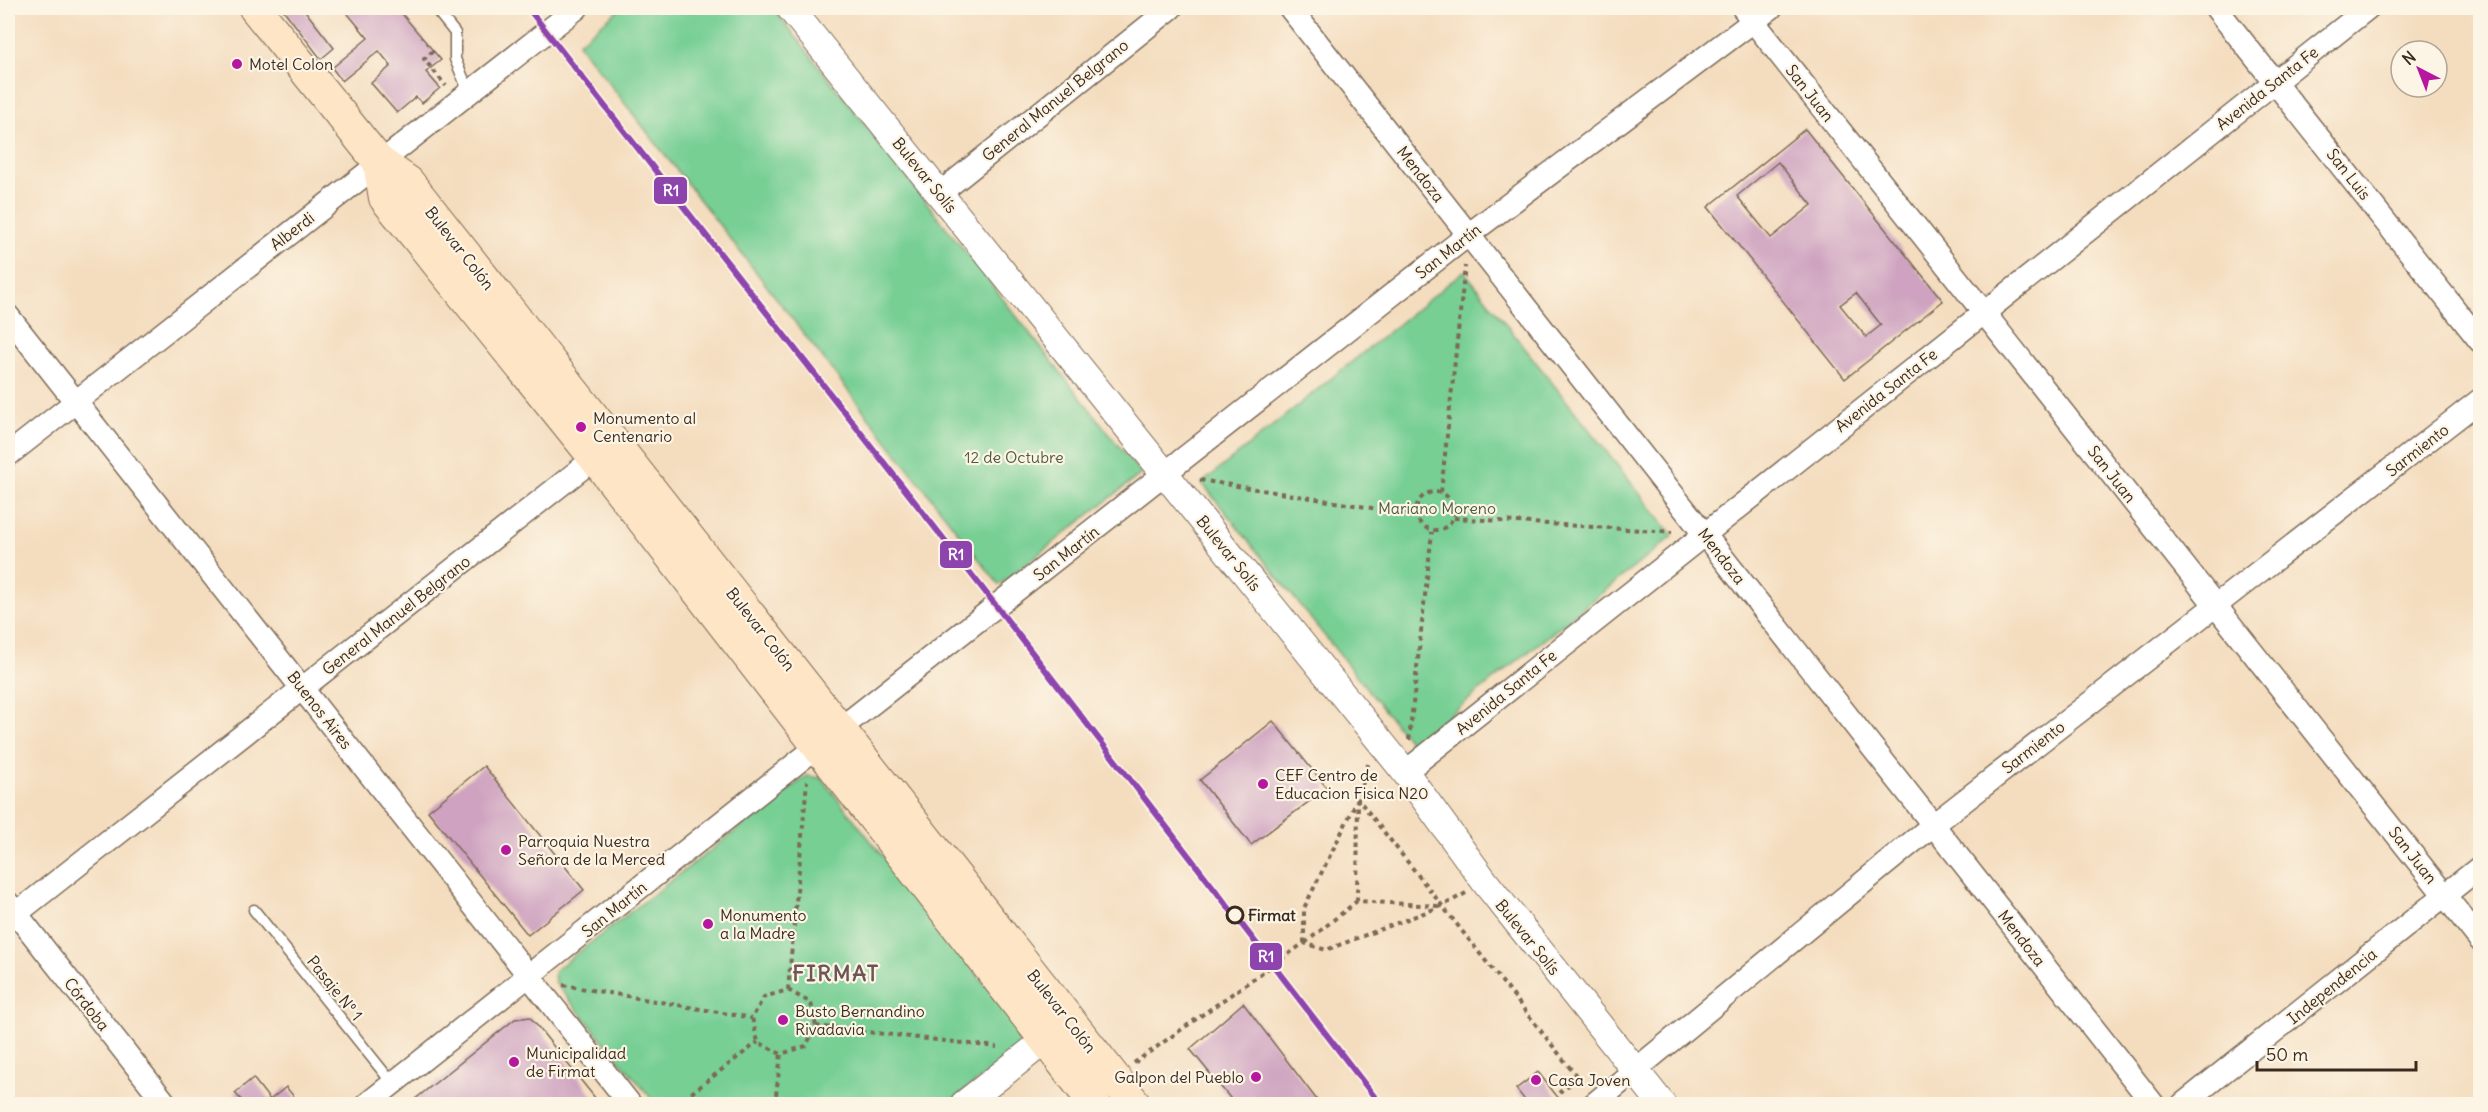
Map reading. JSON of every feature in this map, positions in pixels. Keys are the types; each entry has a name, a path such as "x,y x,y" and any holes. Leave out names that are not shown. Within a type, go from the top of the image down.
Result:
{"main road":[{"name":"Bulevar Colón","path":"255,8 379,162 386,198 604,451 829,738 1069,1021 1135,1104"},
{"name":"Bulevar Colón","path":"829,738 1045,1040 1095,1104"}],"street":[{"name":"Alberdi","path":"8,455 577,8"},
{"name":"Bulevar Solís","path":"790,8 1405,772 1485,882 1662,1104"},
{"name":"General Manuel Belgrano","path":"940,193 1171,8"},
{"name":"Mendoza","path":"1290,8 2153,1104"},
{"name":"San Luis","path":"2216,8 2481,340"},
{"name":"Avenida Santa Fe","path":"1405,772 2368,8"},
{"name":"San Martín","path":"367,1104 1468,235 1756,12"},
{"name":"San Juan","path":"1756,12 1984,312 2481,940"},
{"name":"Buenos Aires","path":"8,316 630,1104"},
{"name":"Sarmiento","path":"1594,1104 1933,825 2481,400"},
{"name":"General Manuel Belgrano","path":"10,912 303,689 604,451"},
{"name":"Independencia","path":"2183,1104 2481,867"},
{"name":"Córdoba","path":"10,912 166,1104"},
{"path":"964,1104 1069,1021"}],"lane":[{"path":"435,8 455,33 455,59 469,92"},
{"name":"Pasaje Nº 1","path":"254,910 393,1084"}],"path":[{"path":"432,69 424,59 433,51"},
{"path":"1441,492 1468,235"},
{"path":"1166,474 1415,515"},
{"path":"1428,492 1441,492 1454,502 1454,518 1446,529 1432,532 1421,526 1415,515 1417,501 1428,492"},
{"path":"1454,518 1705,534"},
{"path":"1405,772 1432,532"},
{"path":"1304,943 1304,908 1358,799 1376,737"},
{"path":"788,990 807,776 829,738"},
{"path":"1357,901 1358,799"},
{"path":"1358,799 1578,1078 1556,1095"},
{"path":"1304,943 1326,950 1442,906 1485,882"},
{"path":"1114,1078 1304,943 1357,901 1442,906"},
{"path":"529,976 555,983 752,1017"},
{"path":"788,990 811,1003 816,1026 806,1046 781,1054 758,1042 752,1017 764,997 788,990"},
{"path":"816,1026 1007,1048"},
{"path":"677,1104 758,1042"},
{"path":"775,1104 781,1054"}],"green space":[{"name":"12 de Octubre","path":"621,8 773,8 1141,474 999,585 578,43"},
{"name":"Mariano Moreno","path":"1464,271 1673,536 1412,745 1202,483"},
{"path":"807,776 821,778 1018,1026 1019,1049 948,1104 656,1104 555,983 554,971"}],"building":[{"path":"282,8 303,8 334,48 321,59"},
{"path":"343,8 397,8 441,60 426,72 440,88 422,103 416,97 397,113 371,83 391,66 379,51 342,81 332,68 368,38"},
{"path":"1805,129 1943,301 1845,379 1708,207","holes":["1778,162 1812,205 1771,238 1737,196","1856,293 1881,325 1866,337 1840,305"]},
{"name":"CEF Centro de Educacion Fisica N20","path":"1273,721 1327,788 1251,845 1200,780"},
{"name":"Parroquia Nuestra Señora de la Merced","path":"484,766 584,890 528,935 428,811"},
{"name":"Galpon del Pueblo","path":"1243,1003 1320,1104 1235,1104 1190,1049"},
{"name":"Municipalidad de Firmat","path":"530,1017 600,1104 409,1104 515,1019"},
{"name":"Casa Joven","path":"1538,1072 1564,1104 1528,1104 1516,1089"},
{"path":"253,1078 270,1100 286,1087 300,1104 245,1104 235,1093"}],"transit line":[{"name":"R1","path":"528,8 997,607 1380,1104"}],"place":[{"name":"Motel Colon","path":"237,64"},
{"name":"Monumento al Centenario","path":"581,427"},
{"name":"CEF Centro de Educacion Fisica N20","path":"1263,784"},
{"name":"Parroquia Nuestra Señora de la Merced","path":"506,850"},
{"name":"Firmat","path":"1235,915"},
{"name":"Monumento a la Madre","path":"708,924"},
{"name":"Busto Bernandino Rivadavia","path":"783,1020"},
{"name":"Municipalidad de Firmat","path":"514,1062"},
{"name":"Galpon del Pueblo","path":"1256,1077"},
{"name":"Casa Joven","path":"1536,1080"}],"district":[{"name":"FIRMAT","path":"836,973"}]}
